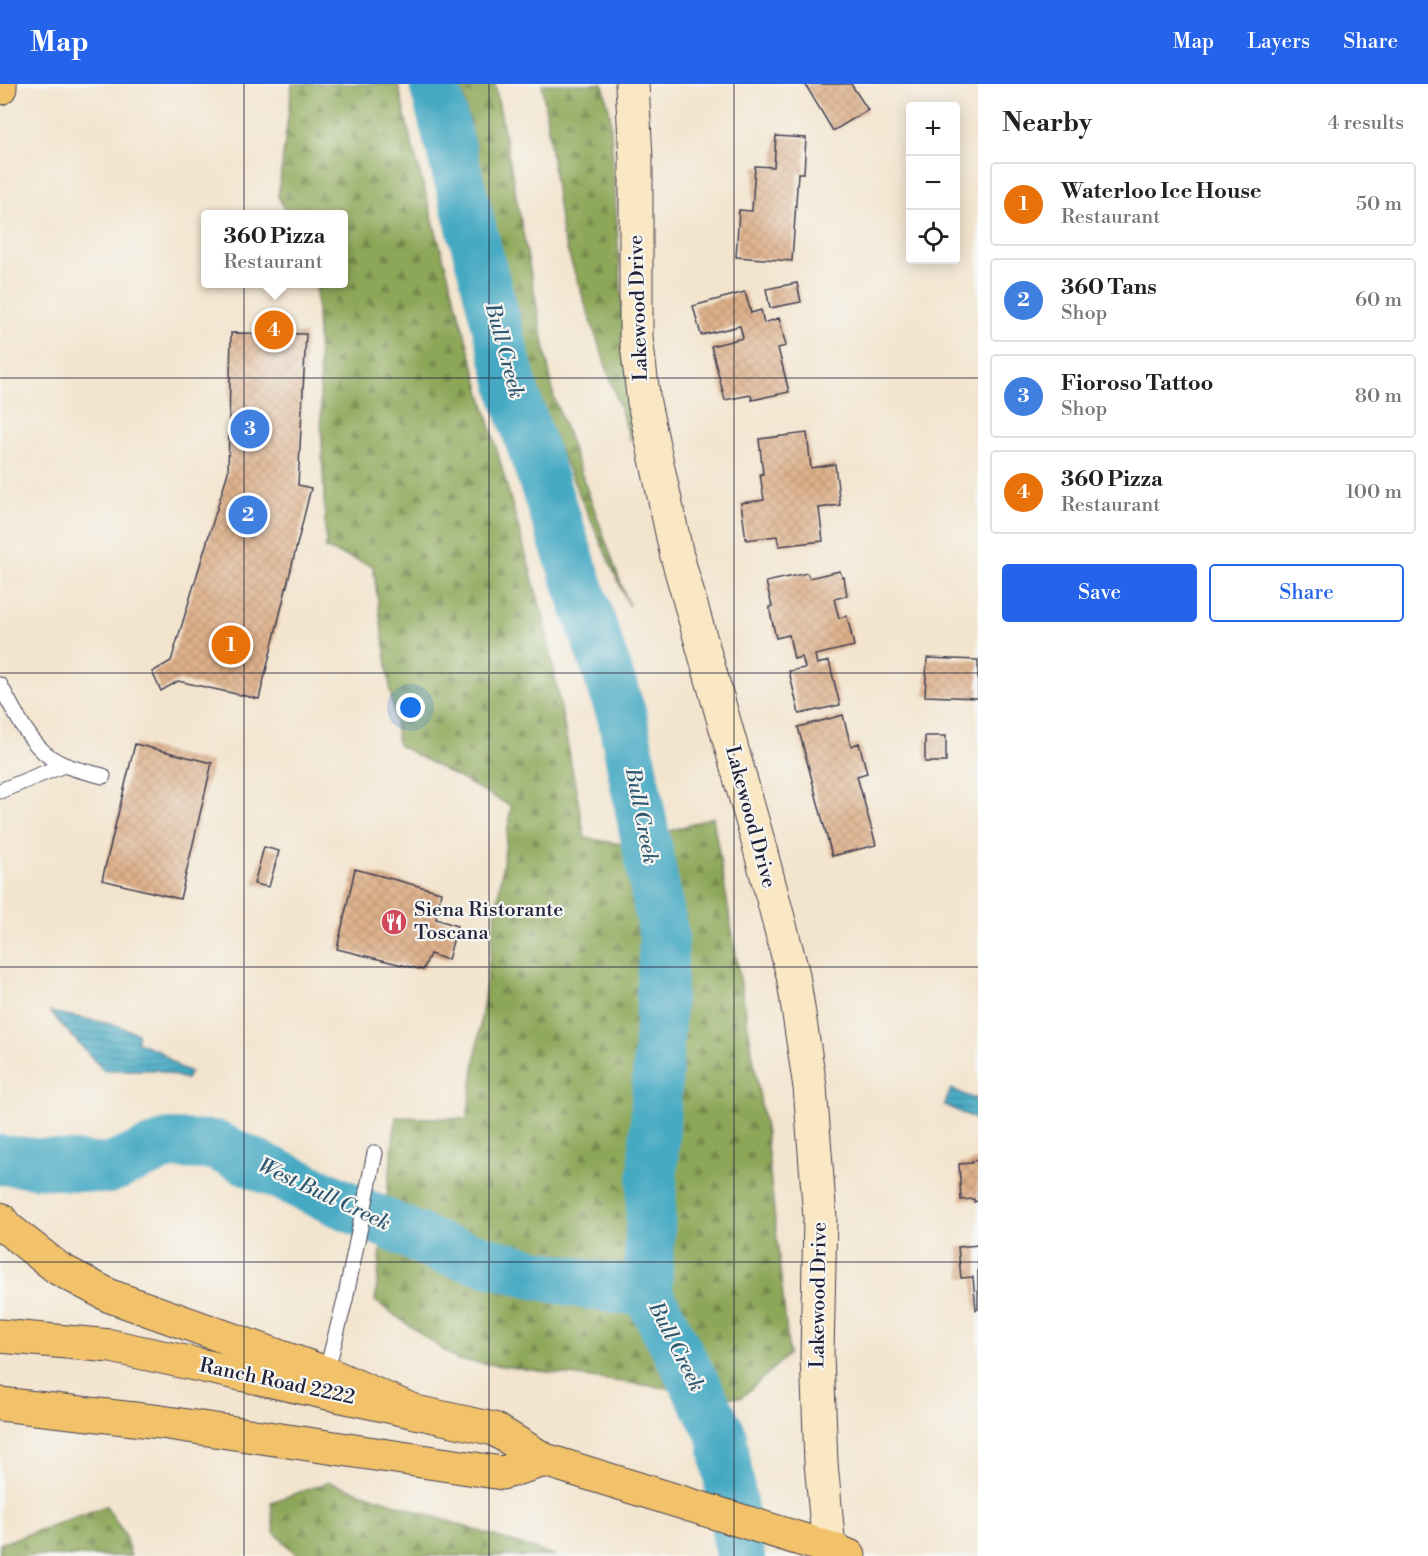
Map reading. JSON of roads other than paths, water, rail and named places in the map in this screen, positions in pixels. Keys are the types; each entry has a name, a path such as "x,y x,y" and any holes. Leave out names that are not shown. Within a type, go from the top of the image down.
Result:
{"main road":[{"path":"4,1224 59,1269 110,1296 324,1383 417,1412 494,1429 545,1460 839,1552"},
{"name":"Ranch Road 2222","path":"0,1336 111,1346 324,1383"},
{"path":"0,1404 119,1417 502,1473 545,1460"}],"street":[{"name":"Lakewood Drive","path":"630,87 636,158 636,337 644,403 677,556 756,834 793,975 810,1087 820,1218 817,1354 821,1463 839,1552"}],"lane":[{"path":"0,685 21,726 48,757 64,765 103,776"},
{"path":"0,791 64,765"},
{"path":"324,1383 345,1300 375,1153"}],"water":[{"path":"50,1012 112,1024 138,1033 137,1042 158,1050 179,1067 191,1072 186,1079 157,1070 103,1070"},
{"path":"951,1089 975,1099 978,1096 978,1120 944,1105"}],"waterway":[{"name":"Bull Creek","path":"434,84 515,396 622,716 664,936 647,1292 722,1436 740,1556"},
{"name":"West Bull Creek","path":"0,1160 108,1169 169,1144 214,1145 442,1249 534,1274 590,1285 647,1292"}],"place":[{"name":"360 Pizza","path":"274,330"},
{"name":"Fioroso Tattoo","path":"250,429"},
{"name":"360 Tans","path":"248,515"},
{"name":"Waterloo Ice House","path":"231,645"},
{"name":"Siena Ristorante Toscana","path":"394,922"}]}
